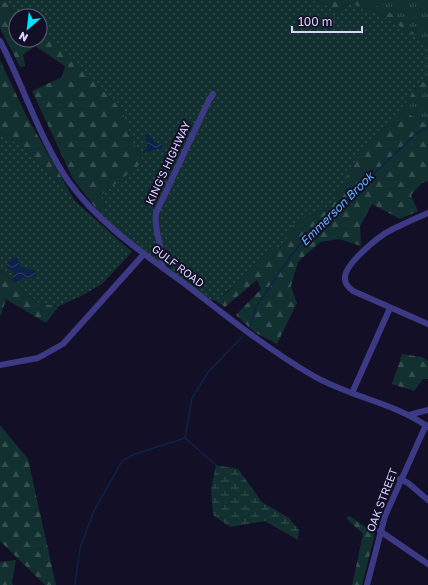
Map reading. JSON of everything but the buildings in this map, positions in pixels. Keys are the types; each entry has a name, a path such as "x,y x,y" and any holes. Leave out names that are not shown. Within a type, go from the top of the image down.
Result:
{"street":[{"name":"GULF ROAD","path":"0,41 52,152 69,181 100,218 144,254 262,343 318,379 409,415 426,425"},
{"name":"KING'S HIGHWAY","path":"162,267 163,257 155,224 156,213 208,100 213,94"},
{"path":"428,213 381,237 351,264 345,274 345,279 349,288 428,324"},
{"path":"0,365 38,358 63,344 144,254"},
{"path":"352,393 390,308"},
{"path":"409,415 428,410"},
{"name":"OAK STREET","path":"367,585 380,531 400,479 426,425"},
{"path":"400,479 408,483 428,500"},
{"path":"380,531 428,564"}],"green space":[{"path":"0,0 3,0 11,8 8,8 8,44 0,28"},
{"path":"3,0 317,0 340,13 347,2 380,14 428,44 428,79 416,86 398,118 381,131 330,207 316,212 287,242 216,301 208,299 108,223 98,211 105,204 100,196 143,162 129,135 123,111 48,36 48,8 11,8"},
{"path":"317,0 428,0 428,44 380,14 347,2 340,13"},
{"path":"360,0 428,0 428,41 386,10"},
{"path":"48,35 123,111 129,135 143,162 100,196 105,204 98,211 73,179 32,91 62,77 65,66 38,48 48,48"},
{"path":"10,48 32,48 23,55 25,66 20,67"},
{"path":"0,60 26,115 75,201 29,153 0,131"},
{"path":"428,79 428,181 422,183 411,195 418,211 400,219 372,204 360,226 361,246 339,239 320,242 298,262 291,286 297,303 277,344 254,332 236,315 261,289 257,280 225,307 216,301 229,291 271,247 280,248 287,242 286,234 298,219 330,207 356,160 381,131 398,118 416,86"},
{"path":"428,90 428,125 403,111"},
{"path":"0,131 29,153 75,201 132,252 102,284 59,306 40,304 0,270"},
{"path":"0,270 40,304 59,306 46,323 6,299 1,315 0,314"},
{"path":"402,354 422,357 428,361 428,379 423,379 414,391 392,384"},
{"path":"0,425 28,459 56,585 45,585 0,541"},
{"path":"216,465 238,469 262,502 289,518 299,530 298,540 265,521 230,527 213,515 211,490"},
{"path":"350,516 375,534 362,585 352,585 363,534 346,518"},
{"path":"16,560 12,582 13,585 0,585 0,562"}],"water":[{"path":"145,135 150,135 154,142 163,145 162,148 143,153 147,145"},
{"path":"13,257 18,258 19,266 35,271 37,275 29,279 23,278 16,283 12,281 14,273 7,267 8,262"}],"waterway":[{"name":"Emmerson Brook","path":"250,326 256,307 291,256 309,234 333,215 360,185 415,135 428,126"},
{"name":"Emmerson Brook","path":"185,438 192,398 209,371 242,337"},
{"path":"185,438 216,465"},
{"name":"Emmerson Brook","path":"75,585 80,548 94,511 122,461 135,454 185,438"}]}
